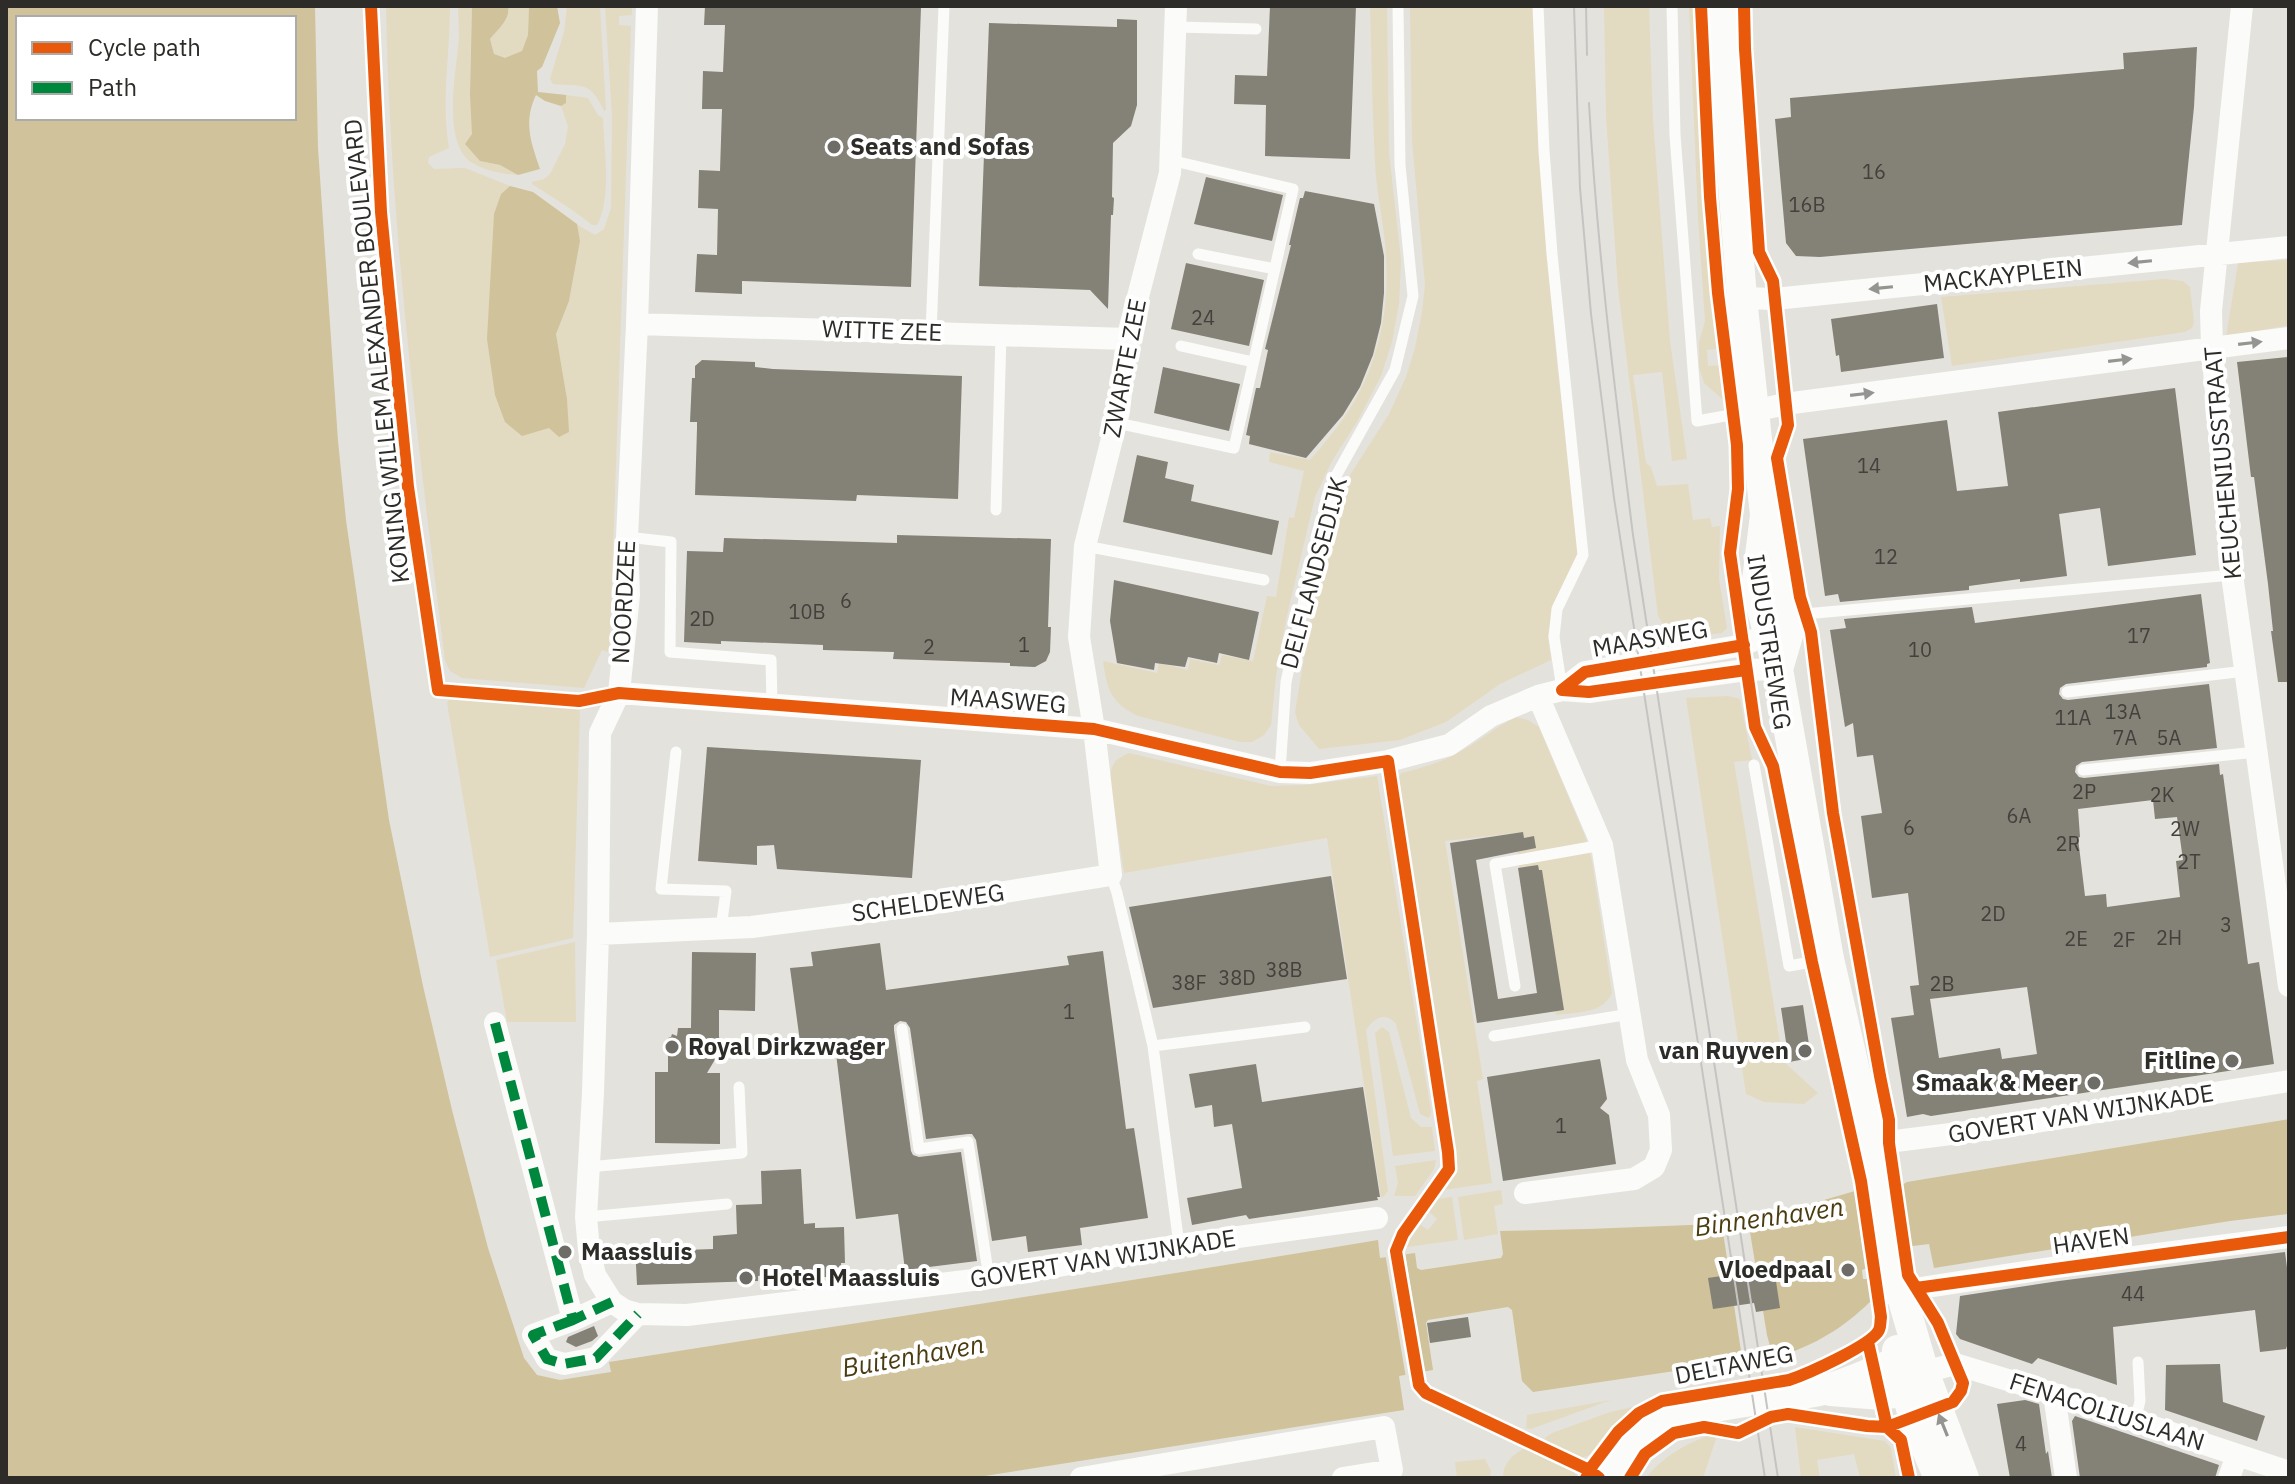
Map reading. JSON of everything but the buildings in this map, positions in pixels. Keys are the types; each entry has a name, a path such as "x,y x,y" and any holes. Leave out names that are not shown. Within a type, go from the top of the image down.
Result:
{"main road":[{"name":"INDUSTRIEWEG","path":"1723,6 1728,121 1742,298 1765,515 1756,588 1779,632 1778,669 1829,959 1872,1144 1910,1375"},
{"name":"DELTAWEG","path":"1607,1478 1622,1455 1653,1429 1671,1421 1715,1408 1822,1390 1882,1395 1910,1375"},
{"path":"1910,1375 1913,1417 1939,1478"},
{"path":"1910,1375 1964,1478"}],"street":[{"name":"NOORDZEE","path":"612,1302 595,1275 586,1217 598,934 600,733 619,693 629,595 627,537 647,6"},
{"name":"KEUCHENIUSSTRAAT","path":"2242,6 2211,311 2212,348 2232,575 2289,986"},
{"name":"ZWARTE ZEE","path":"1094,729 1079,637 1085,546 1117,423 1127,339 1170,173 1176,16"},
{"name":"MACKAYPLEIN","path":"1742,298 1774,299 2289,247"},
{"name":"WITTE ZEE","path":"637,324 1127,339"},
{"path":"1754,411 1785,404 2289,338"},
{"name":"MAASWEG","path":"1562,690 1585,672 1744,645 1779,632"},
{"name":"MAASWEG","path":"619,693 1094,729 1280,772 1310,773 1388,761 1449,745 1491,716 1538,696 1562,690 1589,692 1746,670 1778,669"},
{"path":"1525,1193 1634,1179 1654,1167 1661,1150 1659,1115 1637,1060 1602,845 1538,696"},
{"path":"1094,729 1111,875"},
{"name":"SCHELDEWEG","path":"598,934 752,927 936,903 1111,875"},
{"path":"495,1023 573,1320"},
{"name":"GOVERT VAN WIJNKADE","path":"1872,1144 1998,1128 2289,1081"},
{"name":"GOVERT VAN WIJNKADE","path":"638,1314 687,1315 989,1278 1179,1245 1377,1218"},
{"name":"HAVEN","path":"1894,1291 2289,1237"},
{"path":"612,1302 638,1314 596,1358 564,1364 547,1359 533,1335 573,1320 612,1302"},
{"name":"FENACOLIUSLAAN","path":"1910,1375 1955,1364 2289,1472"},
{"path":"2054,1394 2066,1478"},
{"path":"1081,1478 1384,1427 1392,1470 1343,1478"},
{"path":"2229,1478 2237,1455"}],"lane":[{"path":"931,333 944,6"},
{"name":"DELFLANDSEDIJK","path":"1280,772 1286,682 1309,577 1337,474 1395,370 1413,296 1400,165 1398,6"},
{"path":"1538,6 1552,254 1583,555 1557,609 1554,637 1562,690"},
{"path":"1672,6 1675,135 1697,421 1754,411"},
{"path":"1176,16 1256,29"},
{"path":"1117,423 1234,448 1293,189 1170,160"},
{"path":"1198,254 1275,269"},
{"path":"996,510 1001,335"},
{"path":"1181,346 1253,362"},
{"path":"627,537 671,542 670,652 771,660 772,704"},
{"path":"1085,546 1264,580"},
{"path":"1779,632 1805,614 2232,575"},
{"path":"2067,692 2245,671"},
{"path":"676,752 661,889 726,891 721,928"},
{"path":"2083,770 2256,752"},
{"path":"1754,765 1789,966 1829,959"},
{"path":"1515,986 1495,864 1602,845"},
{"path":"1111,875 1153,1046 1179,1245"},
{"path":"1494,1036 1630,1014"},
{"path":"1153,1046 1305,1027"},
{"path":"902,1029 919,1149 968,1142 989,1278"},
{"path":"588,1167 742,1153 739,1087"},
{"path":"586,1217 727,1204"},
{"path":"2135,1421 2140,1401 2138,1362"}],"shaded area":[{"path":"386,6 450,6 446,95 449,148 429,157 428,163 434,169 465,168 510,186 501,194 494,215 493,246 567,399 556,334 569,301 580,241 576,224 595,235 604,229 611,208 612,117 605,6 632,6 632,15 619,16 619,25 631,26 610,640 608,652 602,650 584,688 462,678 450,671 445,661 399,253"},
{"path":"458,6 472,6 471,104 480,161 500,165 518,175 494,172 476,165 462,152 456,138 453,103 459,37"},
{"path":"508,6 529,6 528,35 522,52 505,59 494,54 490,39 506,20"},
{"path":"567,6 600,6 604,111 594,94 584,87 553,84 550,79 564,32"},
{"path":"1370,6 1387,6 1389,153 1401,260 1399,304 1392,342 1381,376 1315,497 1286,620 1271,725 1264,735 1252,742 1240,742 1129,711 1112,694 1103,661 1157,673 1159,663 1188,670 1190,659 1219,665 1222,655 1253,661 1267,596 1276,597 1289,517 1294,518 1304,471 1269,462 1270,452 1310,460 1339,425 1364,384 1382,325 1387,263 1376,177"},
{"path":"1410,6 1534,6 1549,277 1578,538 1577,557 1552,615 1548,634 1551,660 1500,684 1446,722 1400,740 1319,749 1299,725 1295,712 1311,616 1350,475 1389,414 1406,377 1422,312 1425,285 1412,141"},
{"path":"1604,6 1649,6 1653,120 1670,341 1687,459 1672,461 1662,372 1633,375 1646,463 1651,467 1657,486 1688,484 1693,520 1710,518 1712,527 1720,526 1719,579 1727,628 1722,633 1673,639 1658,616 1618,288 1606,117"},
{"path":"1689,6 1696,6 1720,337 1724,348 1707,350 1708,366 1723,365 1728,398 1722,399 1704,383 1699,367 1699,342 1705,321"},
{"path":"1705,6 1712,6 1729,288 1722,288 1710,156"},
{"path":"566,95 588,98 603,118 606,187 597,225 592,225 532,184 550,174 565,144 568,126 561,106 566,103"},
{"path":"2289,260 2289,325 2226,337 2238,263"},
{"path":"2165,279 2183,281 2190,287 2194,322 2192,328 2185,332 1952,366 1941,297"},
{"path":"1728,696 1740,699 1752,760 1734,762 1783,1061 1818,1093 1804,1104 1764,1102 1746,1094 1686,698"},
{"path":"450,698 580,708 573,938 490,957 447,703"},
{"path":"1516,717 1539,727 1585,836 1592,861 1612,993 1596,1008 1556,1015 1530,866 1519,867 1515,833 1445,841 1483,1079 1477,1081 1492,1183 1443,1190 1455,1167 1397,781 1401,773 1447,758"},
{"path":"1129,753 1271,786 1377,776 1431,1111 1428,1118 1420,1114 1396,1024 1384,1017 1376,1019 1366,1030 1388,1191 1381,1198 1327,838 1124,873 1110,780 1114,763"},
{"path":"575,942 576,1022 507,1022 496,960"},
{"path":"1382,1027 1389,1032 1411,1118 1421,1127 1432,1127 1435,1151 1393,1156 1375,1033"},
{"path":"1436,1160 1434,1169 1415,1196 1394,1196 1398,1183 1395,1166"},
{"path":"1501,1190 1503,1204 1494,1206 1498,1234 1464,1240 1458,1197"},
{"path":"1452,1197 1458,1240 1407,1247 1405,1238 1418,1223 1428,1230 1437,1219 1427,1210 1436,1199"},
{"path":"1611,1400 1531,1429 1526,1428 1527,1415"},
{"path":"1647,1404 1606,1436 1590,1455 1581,1458 1547,1442 1545,1438 1610,1412"},
{"path":"1795,1427 1885,1441 1891,1448 1896,1478 1860,1478 1854,1454 1817,1460 1820,1478 1801,1478"},
{"path":"1718,1433 1703,1478 1646,1478 1678,1450"},
{"path":"1523,1449 1534,1449 1574,1472 1577,1478 1503,1478 1508,1461"},
{"path":"1485,1459 1491,1471 1490,1478 1457,1478 1455,1462"}],"water":[{"path":"6,6 315,6 318,148 338,441 346,520 389,820 423,986 488,1248 524,1358 537,1375 560,1380 611,1372 609,1362 1378,1240 1380,1258 1415,1253 1417,1268 1421,1270 1501,1258 1500,1231 1716,1224 1793,1209 1855,1191 2289,1119 2289,1214 1934,1268 1929,1244 1864,1252 1867,1268 1862,1270 1863,1279 1867,1279 1871,1301 1826,1336 1773,1359 1771,1352 1729,1363 1533,1392 1522,1381 1512,1310 1508,1307 1428,1320 1433,1370 1399,1376 1404,1410 972,1478 6,1478"},
{"path":"472,6 508,6 506,20 490,39 494,54 505,58 522,51 528,35 529,6 557,6 560,23 542,67 537,71 538,92 566,95 566,103 561,106 536,95 532,105 530,132 540,169 518,175 500,165 480,161 465,144 472,134"},
{"path":"510,186 533,192 577,224 580,241 569,301 556,334 569,432 559,437 549,428 522,436 505,422 495,395 487,339 494,214 501,194"}],"pier":[{"path":"1901,1180 1911,1246 1863,1252 1854,1187"},
{"path":"1750,1214 1750,1232 1772,1354 1769,1358 1766,1354 1742,1358 1721,1219"},
{"path":"1405,1251 1424,1375 1406,1378 1385,1253"}],"tram line":[{"path":"1574,6 1580,188 1591,314 1614,498 1765,1478"},
{"path":"1586,6 1587,55"},
{"path":"1589,103 1602,266 1633,535 1778,1478"}],"marked path":[{"path":"495,1023 573,1320 612,1302"},
{"path":"573,1320 533,1335 547,1359 564,1364 596,1358 638,1314"}],"cycle path":[{"name":"KONING WILLEM ALEXANDER BOULEVARD","path":"371,6 381,212 408,487 438,690 579,701 619,693 1094,729 1280,772 1310,773 1388,761 1449,1169 1403,1234 1396,1251 1419,1385 1426,1393 1589,1470 1599,1478"},
{"path":"1586,1478 1618,1432 1639,1413 1662,1401 1798,1377 1865,1343 1879,1330 1881,1317 1861,1181 1812,962 1773,766 1755,727 1730,553 1738,489 1737,445 1718,293 1710,197 1701,6"},
{"path":"1630,1478 1645,1454 1674,1433 1704,1427 1738,1433 1771,1417 1788,1414 1887,1427 1953,1402 1963,1383 1938,1323 1908,1275 1889,1143 1889,1120 1833,813 1811,632 1800,597 1777,458 1788,425 1773,281 1759,252 1744,6"},
{"path":"1562,690 1585,672 1744,645"},
{"path":"1562,690 1589,692 1746,670"},
{"path":"1916,1288 2289,1237"},
{"path":"1868,1342 1887,1427 1901,1440 1909,1478"}],"place":[{"name":"Seats and Sofas","path":"834,147"},
{"name":"Royal Dirkzwager","path":"672,1047"},
{"name":"van Ruyven","path":"1805,1051"},
{"name":"Fitline","path":"2232,1061"},
{"name":"Smaak & Meer","path":"2094,1083"},
{"name":"Maassluis","path":"565,1252"},
{"name":"Vloedpaal","path":"1848,1270"},
{"name":"Hotel Maassluis","path":"746,1278"}],"water label":[{"name":"Binnenhaven","path":"1769,1217"},
{"name":"Buitenhaven","path":"913,1356"}]}
